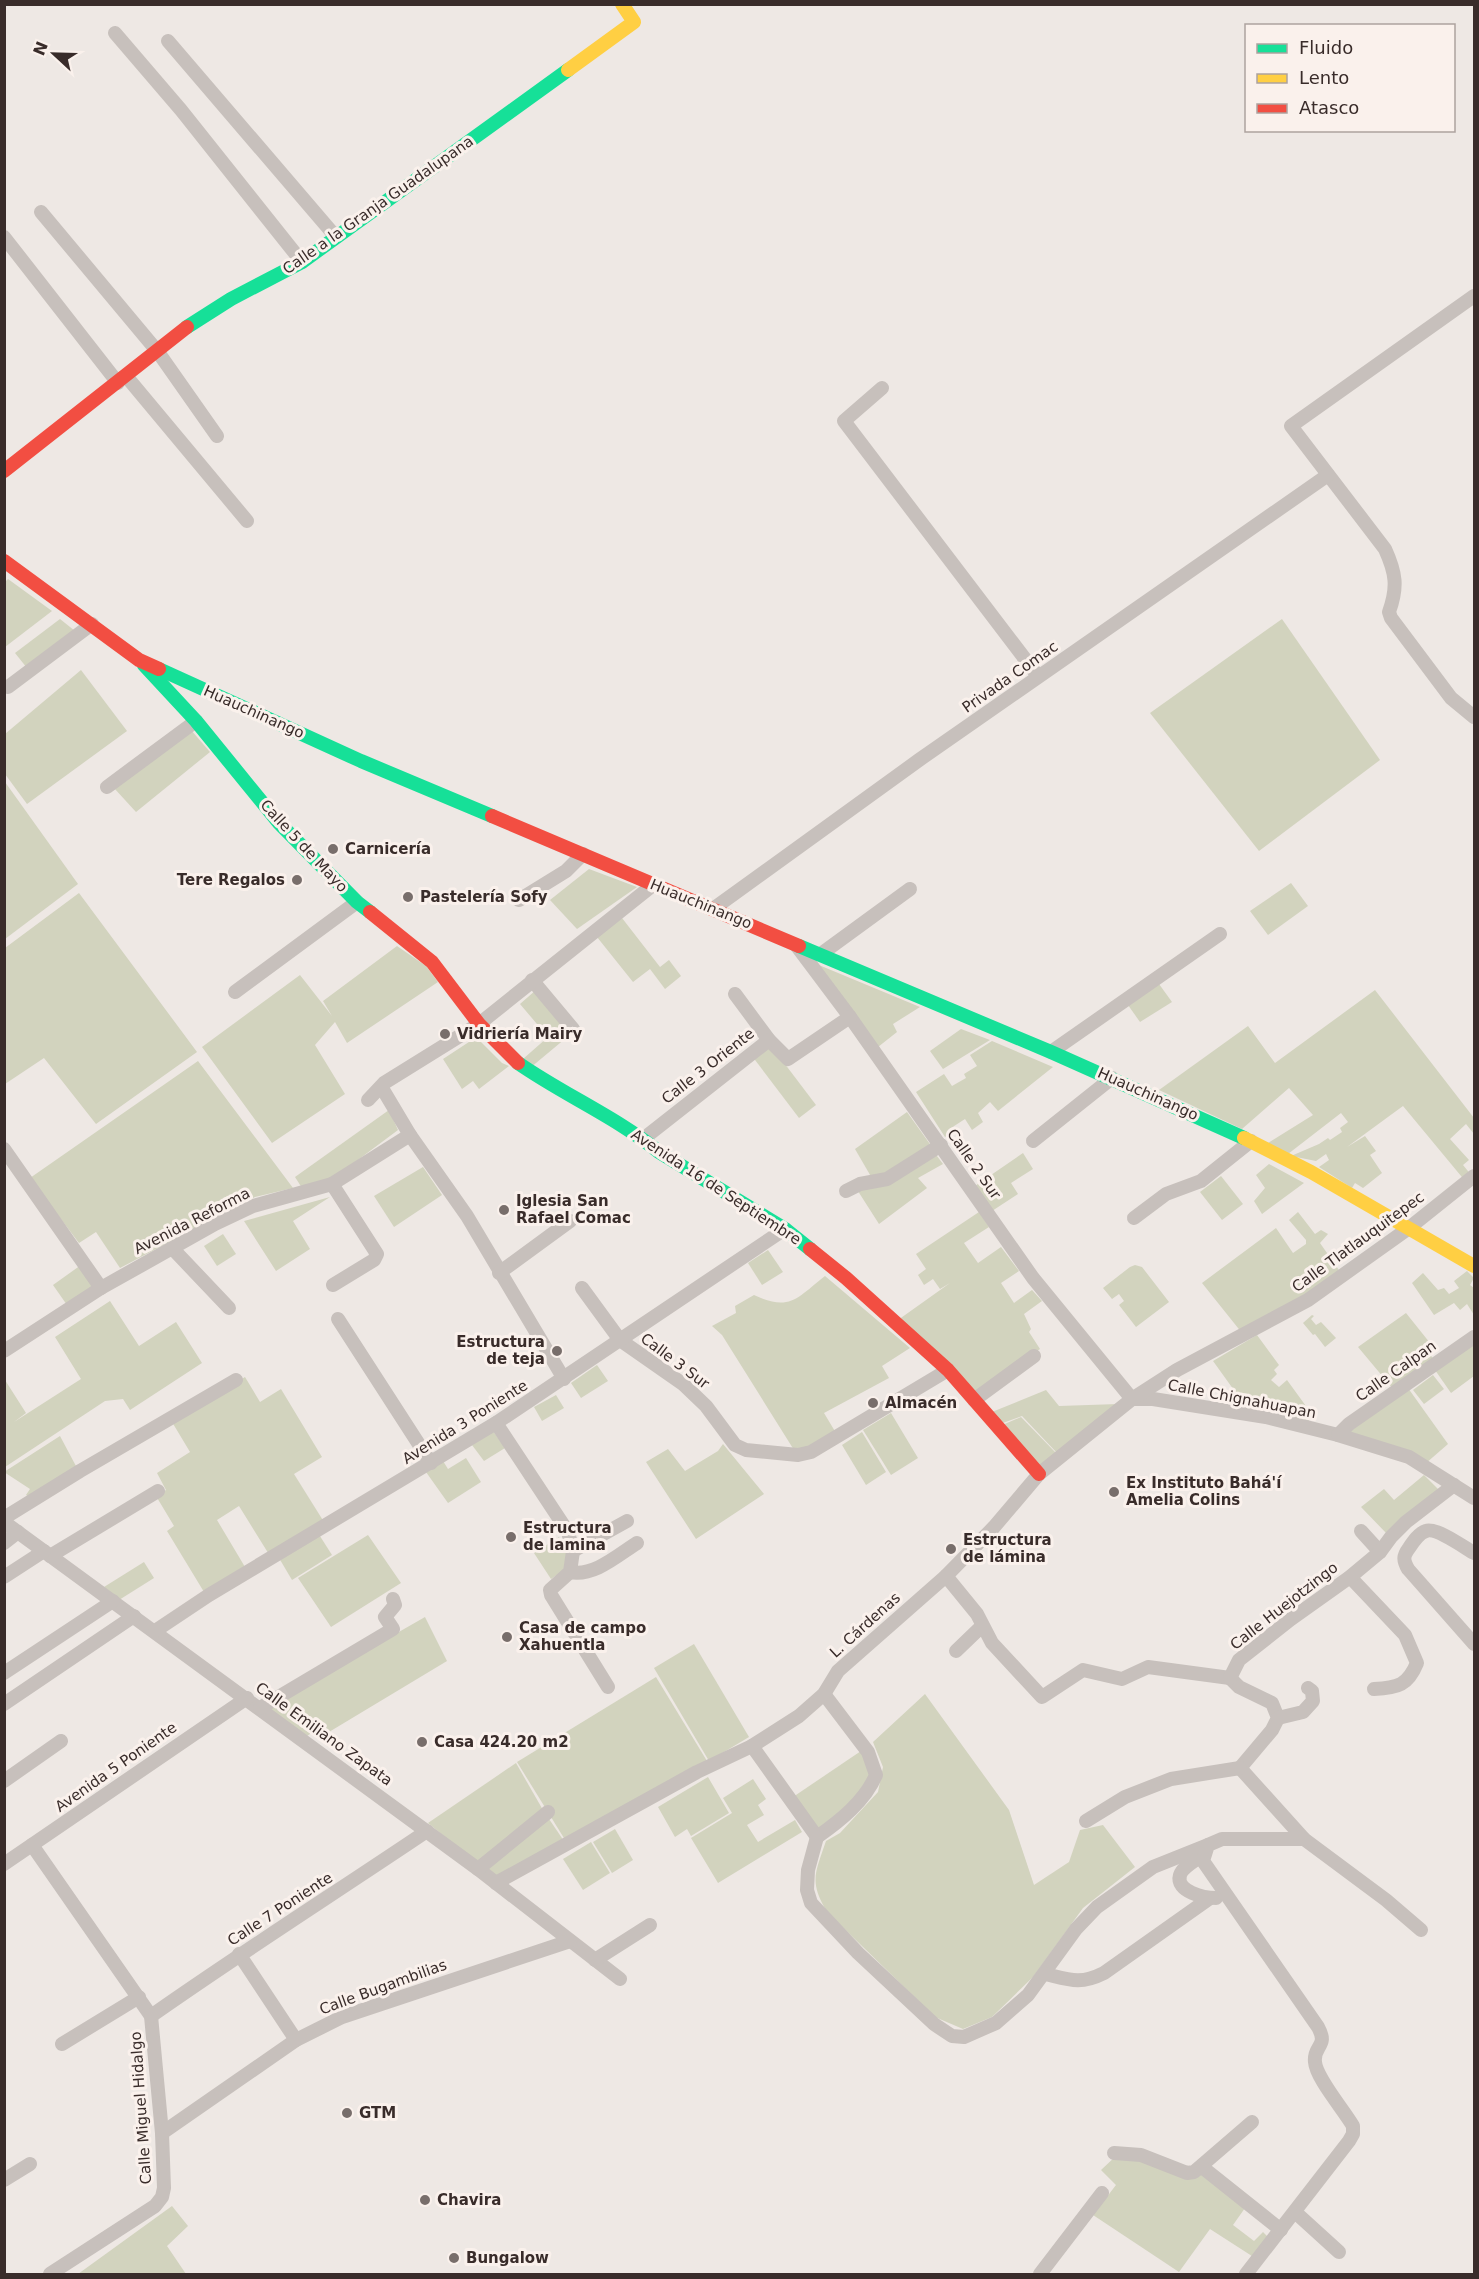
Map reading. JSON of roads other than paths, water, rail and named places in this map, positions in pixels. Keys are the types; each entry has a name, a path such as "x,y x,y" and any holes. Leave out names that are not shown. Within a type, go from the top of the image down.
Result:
{"street":[{"name":"Calle a la Granja Guadalupana","path":"4,471 197,319 302,262 634,22 622,4"},
{"path":"116,33 181,110 302,262"},
{"path":"168,41 336,237"},
{"path":"41,212 158,352 217,436"},
{"path":"4,237 122,379 247,521"},
{"path":"1474,296 1291,426 1385,549 1393,566 1395,594 1389,612 1391,618 1450,698 1474,717"},
{"path":"882,388 844,421 1038,676"},
{"name":"Privada Comac","path":"713,909 1038,676 1328,475"},
{"name":"Huauchinango","path":"4,561 139,660 361,761 1112,1078 1251,1141 1311,1172 1474,1266"},
{"path":"8,687 92,624"},
{"name":"Calle 5 de Mayo","path":"139,660 196,721 279,823 357,902 432,962 478,1024"},
{"path":"106,787 196,721"},
{"path":"519,900 566,871 583,854"},
{"path":"368,1100 382,1088 384,1083 478,1024 653,885"},
{"path":"821,954 910,889"},
{"path":"235,992 357,902"},
{"path":"1051,1052 1220,934"},
{"name":"Calle 2 Sur","path":"795,943 941,1145 1033,1278 1132,1400"},
{"path":"532,980 573,1029"},
{"path":"735,994 769,1040"},
{"name":"Calle 3 Oriente","path":"643,1139 769,1040 789,1059 850,1017"},
{"name":"Avenida 16 de Septiembre","path":"478,1024 520,1065 643,1139 659,1152 784,1229 846,1278 948,1370 1039,1474"},
{"path":"1033,1141 1112,1078"},
{"path":"382,1088 410,1135 467,1216 564,1379"},
{"name":"Avenida Reforma","path":"4,1351 101,1288 253,1206 332,1184 410,1135"},
{"path":"1134,1218 1166,1194 1201,1181 1251,1141"},
{"path":"846,1191 860,1184 887,1179 941,1145"},
{"path":"4,1149 101,1288"},
{"name":"Calle Tlatlauquitepec","path":"1132,1400 1178,1370 1308,1300 1409,1228 1474,1176"},
{"path":"332,1184 377,1254 374,1260 333,1285"},
{"path":"500,1273 570,1221"},
{"name":"Avenida 3 Poniente","path":"155,1631 209,1595 496,1423 784,1229"},
{"path":"173,1249 229,1308"},
{"name":"Calle 3 Sur","path":"582,1288 620,1340 683,1384 706,1406 735,1445 746,1450 798,1455 811,1452 948,1370"},
{"path":"338,1319 431,1463"},
{"name":"Calle Calpan","path":"1338,1435 1349,1424 1474,1337"},
{"path":"974,1400 1034,1356"},
{"path":"4,1520 80,1471 236,1380"},
{"name":"Calle Chignahuapan","path":"1132,1400 1154,1399 1266,1417 1338,1435 1409,1457 1474,1498"},
{"name":"L. Cárdenas","path":"496,1883 697,1772 752,1746 799,1716 824,1694 838,1671 946,1576 994,1527 1039,1474 1132,1400"},
{"path":"496,1423 568,1532 573,1551 570,1572 554,1585 550,1590 551,1595 608,1687"},
{"name":"Calle Huejotzingo","path":"1230,1678 1239,1660 1350,1577 1380,1552 1390,1537 1406,1522 1454,1485"},
{"path":"4,1577 158,1491"},
{"name":"Calle Emiliano Zapata","path":"4,1520 478,1869 620,1979"},
{"path":"573,1551 627,1521"},
{"path":"1474,1553 1435,1531 1427,1530 1414,1540 1404,1556 1404,1563 1474,1643"},
{"path":"1361,1531 1380,1552"},
{"path":"4,1543 18,1532"},
{"path":"570,1572 581,1574 591,1571 637,1543"},
{"path":"946,1576 977,1614 992,1642 1041,1698 1083,1670 1122,1678 1148,1667 1230,1678 1239,1686 1272,1703 1278,1718 1272,1730 1240,1768 1170,1779 1125,1797 1086,1821"},
{"path":"1350,1577 1405,1635 1417,1663 1411,1677 1393,1688 1374,1689"},
{"path":"260,1708 393,1629 385,1617 395,1605 393,1599"},
{"path":"4,1672 113,1601"},
{"path":"4,1704 134,1616"},
{"path":"956,1651 982,1626"},
{"path":"1278,1718 1304,1712 1313,1701 1312,1691 1308,1688"},
{"path":"824,1694 868,1752 876,1775 870,1789 836,1824 817,1837 808,1870 807,1890 811,1903 858,1953 934,2024 952,2036 964,2037 996,2023 1028,1995 1076,1929 1097,1907 1153,1867 1207,1849"},
{"name":"Avenida 5 Poniente","path":"4,1864 247,1698"},
{"path":"4,1781 62,1741"},
{"path":"752,1746 817,1837"},
{"path":"1240,1768 1304,1839 1386,1899 1421,1930"},
{"path":"478,1869 548,1812"},
{"name":"Calle 7 Poniente","path":"151,2016 239,1954 310,1911 427,1831"},
{"path":"1230,1899 1209,1898 1189,1891 1181,1884 1179,1878 1181,1872 1222,1839 1304,1839"},
{"name":"Calle Miguel Hidalgo","path":"32,1845 151,2016 162,2133 164,2188 162,2197 155,2206 50,2274"},
{"path":"1207,1849 1203,1861 1209,1872 1318,2027 1323,2037 1322,2045 1315,2055 1318,2073 1353,2126 1353,2134 1349,2140 1250,2273"},
{"path":"1045,1974 1076,1982 1088,1981 1104,1973 1209,1898"},
{"path":"595,1960 650,1925"},
{"name":"Calle Bugambilias","path":"162,2133 296,2040 342,2017 570,1941"},
{"path":"239,1954 296,2040"},
{"path":"62,2044 139,1997"},
{"path":"1114,2153 1141,2155 1187,2173 1194,2172 1252,2122"},
{"path":"4,2180 30,2164"},
{"path":"1202,2166 1281,2230"},
{"path":"1040,2274 1102,2193"},
{"path":"1294,2212 1339,2252"}],"place":[{"name":"Carnicería","path":"333,849"},
{"name":"Tere Regalos","path":"297,880"},
{"name":"Pastelería Sofy","path":"408,897"},
{"name":"Vidriería Mairy","path":"445,1034"},
{"name":"Iglesia San Rafael Comac","path":"504,1210"},
{"name":"Estructura de teja","path":"557,1351"},
{"name":"Almacén","path":"873,1403"},
{"name":"Ex Instituto Bahá'í Amelia Colins","path":"1114,1492"},
{"name":"Estructura de lamina","path":"511,1537"},
{"name":"Estructura de lámina","path":"951,1549"},
{"name":"Casa de campo Xahuentla","path":"507,1637"},
{"name":"Casa 424.20 m2","path":"422,1742"},
{"name":"GTM","path":"347,2113"},
{"name":"Chavira","path":"425,2200"},
{"name":"Bungalow","path":"454,2258"}]}
